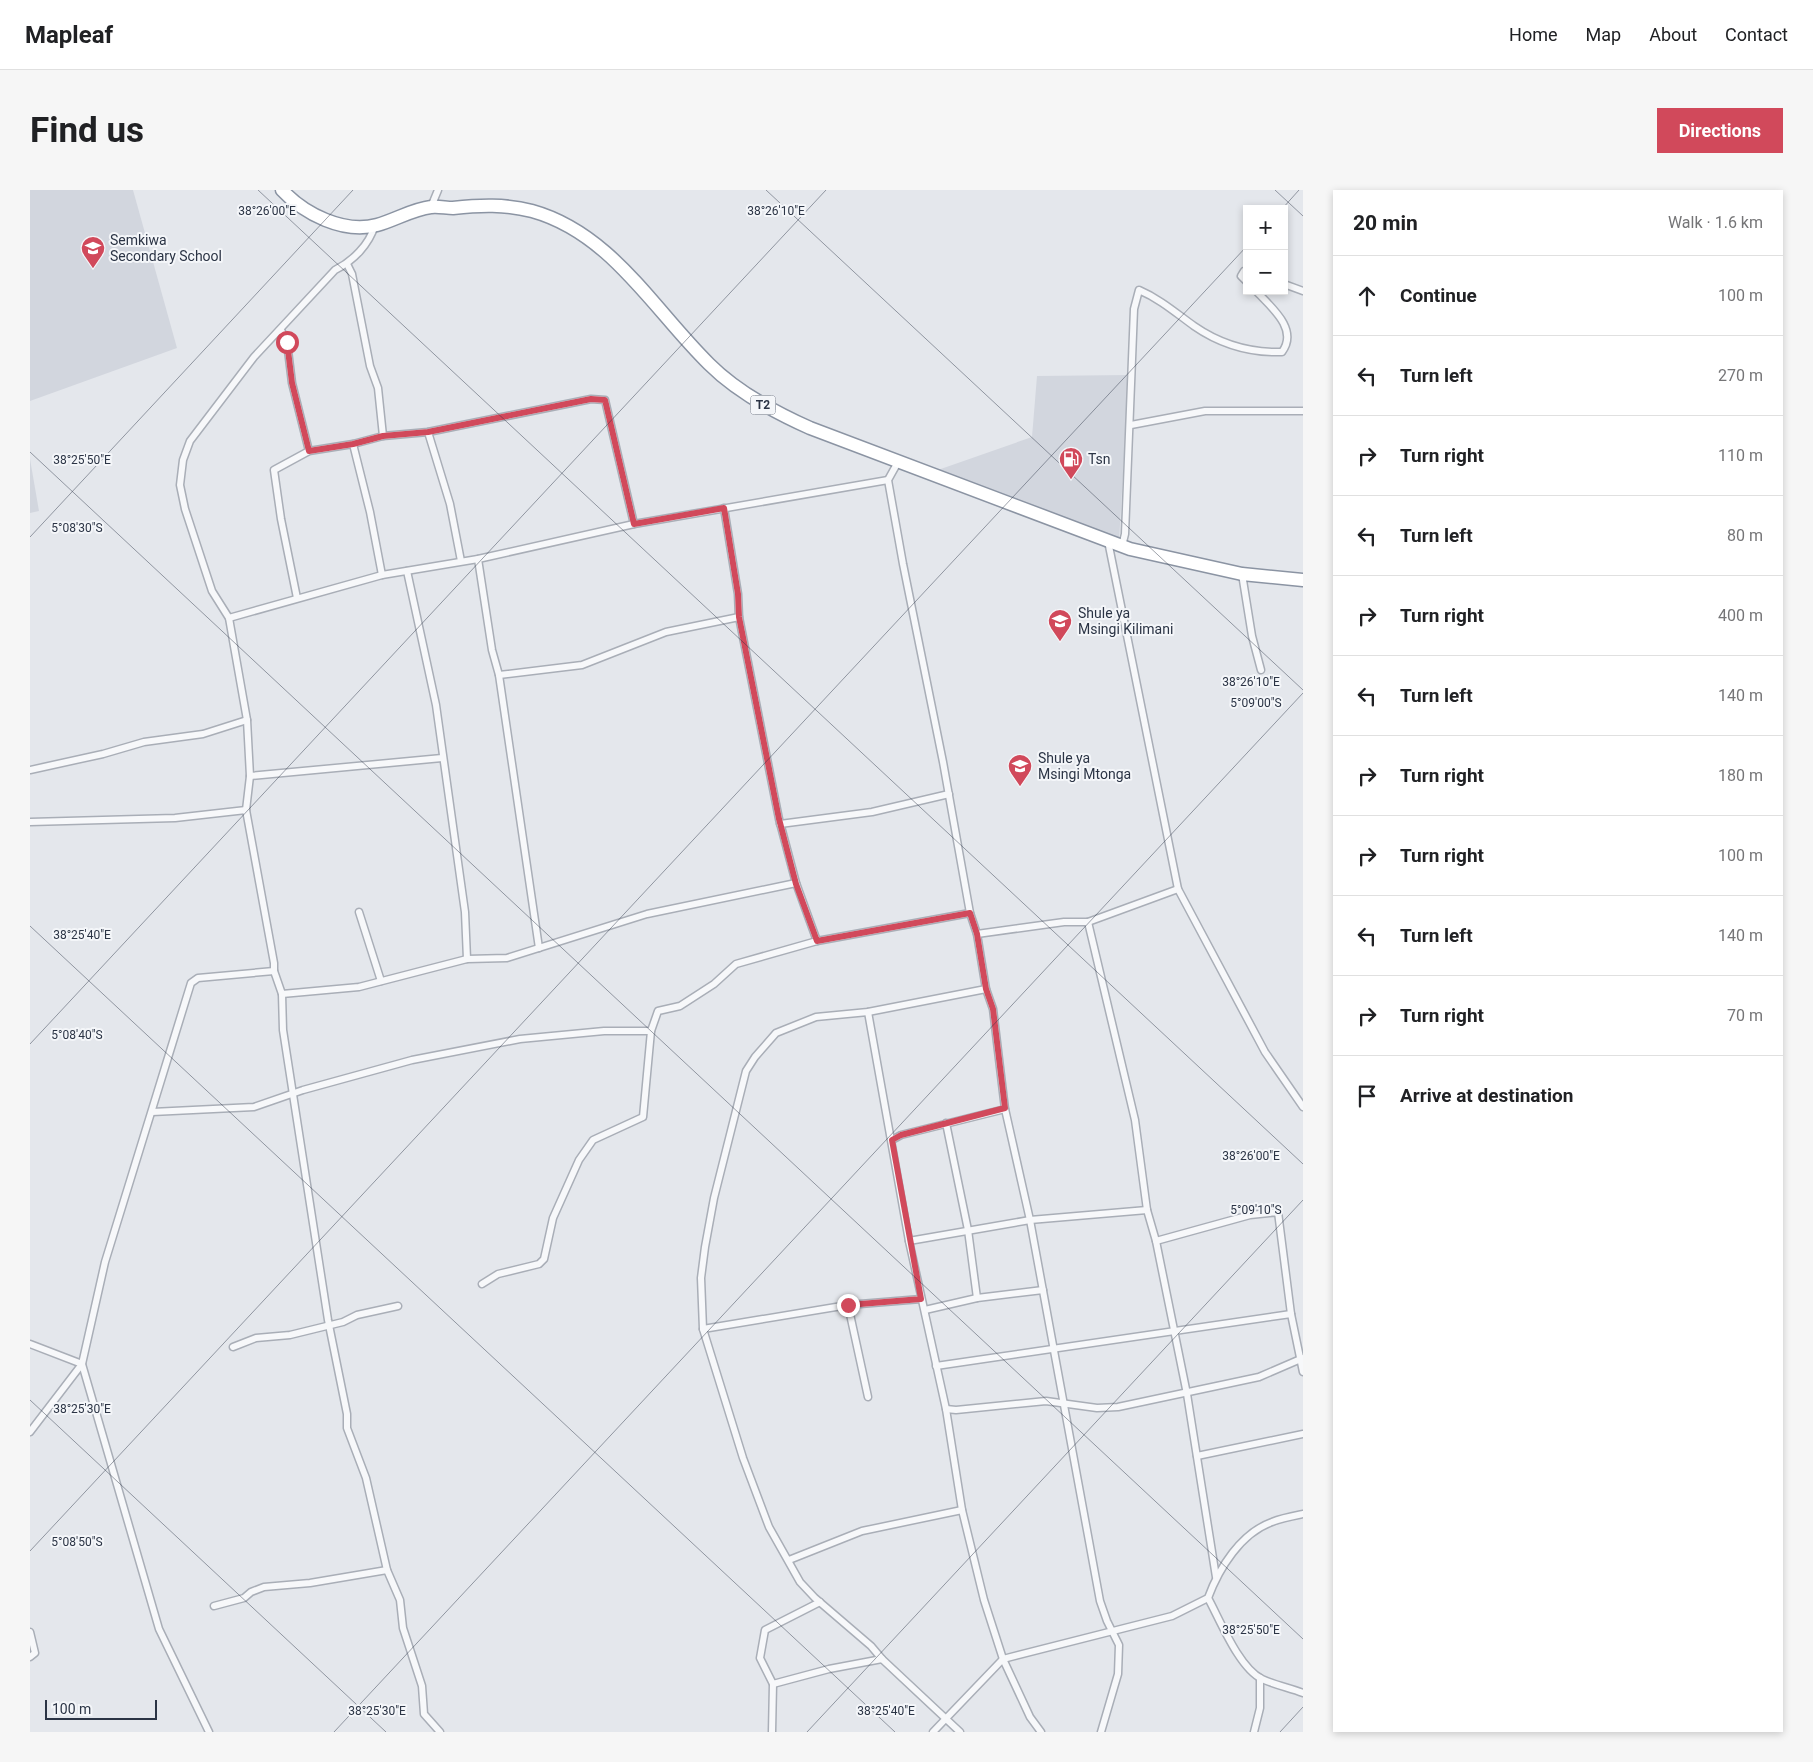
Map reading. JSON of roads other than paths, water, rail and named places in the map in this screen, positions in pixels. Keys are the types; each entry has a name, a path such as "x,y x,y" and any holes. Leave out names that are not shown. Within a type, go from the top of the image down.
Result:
{"highway":[{"name":"T2","path":"282,190 290,199 312,214 337,225 375,225 431,207 502,205 531,211 566,223 597,244 631,276 709,365 744,393 776,413 898,462 1122,546 1242,574 1303,580"}],"street":[{"path":"431,207 438,190"},
{"path":"375,225 371,238 347,264 335,270 254,358 190,441 183,460 180,484 212,590 229,618 247,720 250,776 246,810 274,971 282,994 283,1030 292,1095 329,1326 347,1414 347,1428 366,1478 387,1570 400,1600 403,1628 422,1686 424,1714 440,1732"},
{"path":"347,264 352,274 370,366 378,388 383,436"},
{"path":"1288,285 1303,291"},
{"path":"1122,546 1125,534 1134,309 1139,290 1152,295 1216,340 1243,349 1282,352 1285,348 1287,332 1279,315 1260,295"},
{"path":"281,330 287,342 292,383 309,451"},
{"path":"297,598 281,519 274,470 309,451 353,444 383,436 428,432 591,399 605,400 634,524"},
{"path":"1130,425 1205,411 1303,411"},
{"path":"428,432 450,504 462,561"},
{"path":"353,444 370,512 382,575"},
{"path":"898,462 888,480 903,564 949,794 970,913 977,934 986,989 993,1009 1005,1108 1030,1220 1100,1601 1107,1621 1114,1631 1119,1645 1118,1674 1101,1732"},
{"path":"229,618 297,598 338,589 382,575 478,559 634,524 888,480"},
{"path":"724,508 738,594 739,617 780,824 796,884 817,941"},
{"path":"1108,541 1178,889 1265,1052 1303,1107"},
{"path":"478,559 492,650 499,675 539,948"},
{"path":"407,571 436,705 465,912 468,959"},
{"path":"1242,574 1252,636 1262,670"},
{"path":"499,675 582,665 666,632 739,617"},
{"path":"30,770 103,754 144,742 203,734 247,720"},
{"path":"250,776 442,758"},
{"path":"780,824 872,812 949,794"},
{"path":"30,822 175,818 246,810"},
{"path":"282,994 359,987 468,959 507,958 647,914 796,884"},
{"path":"977,934 1064,922 1088,922 1178,889"},
{"path":"359,912 380,981"},
{"path":"482,1284 498,1274 539,1264 544,1259 553,1218 579,1160 593,1140 643,1117 652,1031 658,1011 680,1006 714,984 736,964 817,941 970,913"},
{"path":"1088,922 1136,1120 1147,1210 1156,1241 1187,1394 1216,1577"},
{"path":"30,1432 82,1364 104,1262 191,983 198,978 274,971"},
{"path":"960,1732 945,1716 882,1660 871,1646 800,1582 769,1527 743,1458 703,1329 701,1278 705,1247 731,1126 746,1071 755,1057 776,1033 816,1018 868,1012 986,989"},
{"path":"868,1012 909,1241 946,1409 962,1510 984,1600 1003,1659 1030,1718 1041,1732"},
{"path":"152,1112 230,1106 254,1107 303,1090 412,1060 520,1039 604,1031 652,1031"},
{"path":"892,1140 901,1135 1005,1108"},
{"path":"946,1124 968,1230 977,1298"},
{"path":"909,1241 1030,1220 1147,1210"},
{"path":"1156,1241 1234,1219 1278,1212 1291,1314 1303,1372"},
{"path":"925,1310 977,1298 1043,1290"},
{"path":"703,1329 848,1305 921,1299"},
{"path":"848,1305 868,1397"},
{"path":"232,1347 256,1338 290,1335 343,1322 357,1315 398,1306"},
{"path":"936,1366 1291,1314"},
{"path":"30,1344 82,1364"},
{"path":"946,1409 956,1410 1046,1401 1097,1408 1118,1407 1259,1378 1301,1359"},
{"path":"82,1364 158,1629 209,1732"},
{"path":"1197,1456 1303,1434"},
{"path":"789,1560 862,1531 962,1510"},
{"path":"932,1732 945,1716 1003,1659 1172,1616 1208,1598 1216,1577 1248,1535 1271,1522 1303,1514"},
{"path":"214,1606 244,1598 251,1592 264,1587 310,1583 387,1570"},
{"path":"1208,1598 1238,1654 1260,1678 1303,1693"},
{"path":"772,1732 773,1684 760,1658 765,1630 820,1602"},
{"path":"30,1632 35,1647 35,1653 30,1657"},
{"path":"773,1684 829,1669 882,1660"},
{"path":"1254,1732 1260,1708 1260,1678"}],"place":[{"name":"Semkiwa Secondary School","path":"93,269"},
{"name":"Tsn","path":"1071,480"},
{"name":"Shule ya Msingi Kilimani","path":"1060,642"},
{"name":"Shule ya Msingi Mtonga","path":"1020,787"}]}
